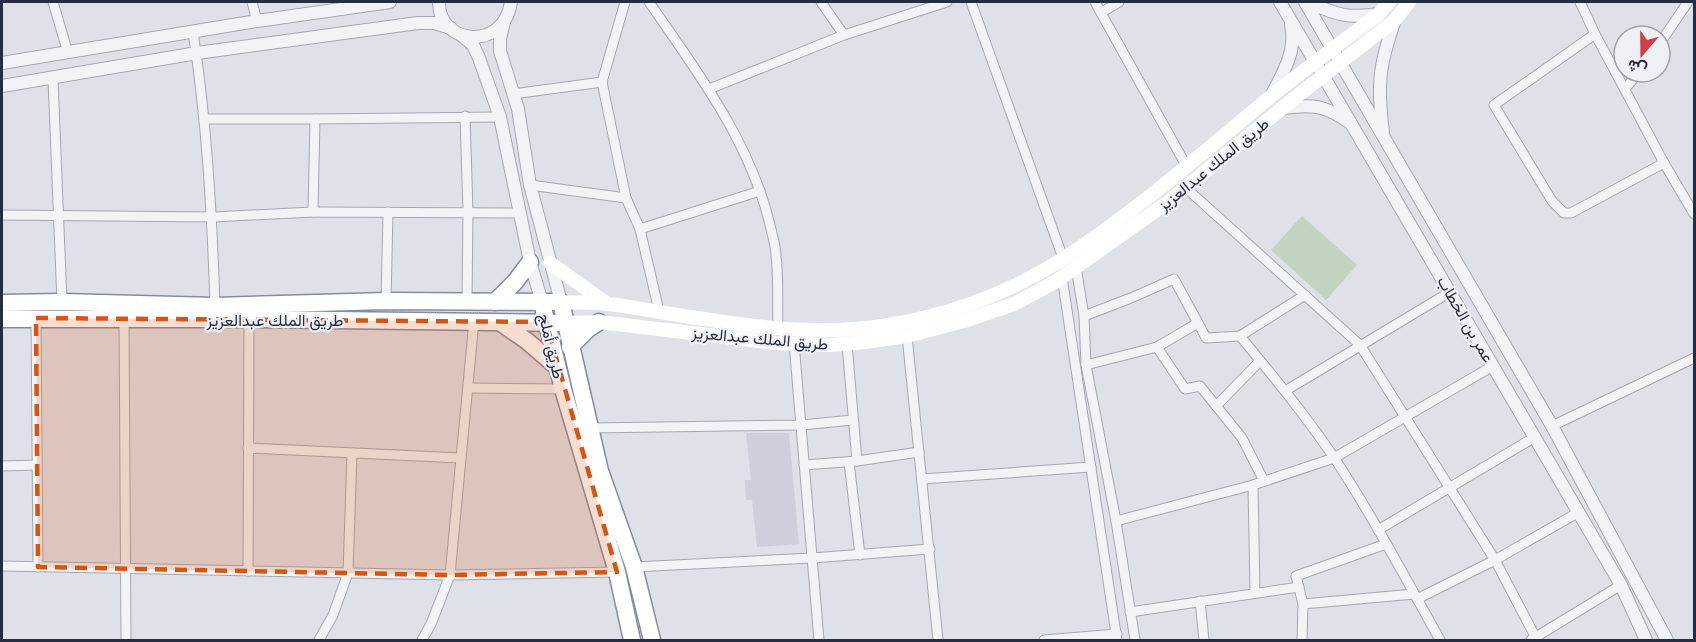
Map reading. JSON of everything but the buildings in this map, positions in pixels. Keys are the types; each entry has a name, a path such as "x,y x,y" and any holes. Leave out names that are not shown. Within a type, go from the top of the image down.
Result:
{"highway":[{"path":"495,302 515,282 530,262"},
{"name":"طريق الملك عبدالعزيز","path":"2,303 62,302 215,306 386,301 542,302"},
{"name":"طريق أملج","path":"632,640 617,572 562,388 542,302 561,302 600,471 634,567 652,640"},
{"name":"طريق الملك عبدالعزيز","path":"2,319 565,323"},
{"path":"501,322 557,367"},
{"path":"570,347 588,329 599,322"}],"main road":[{"name":"طريق الملك عبدالعزيز","path":"561,302 606,303 778,328 826,330 863,329 901,322 941,313 977,301 1014,285 1063,258 1152,195 1270,97 1378,14 1389,2"},
{"name":"طريق الملك عبدالعزيز","path":"565,323 599,322 776,343 831,345 907,336 964,321 1014,304 1062,277 1168,202 1282,108 1395,20 1409,2"},
{"path":"550,263 606,303"}],"street":[{"path":"53,2 68,52"},
{"path":"252,2 257,21"},
{"path":"2,63 257,21 390,2"},
{"path":"439,2 443,18 473,45 500,117 530,262 542,302"},
{"path":"625,2 602,82 626,198 640,229 659,311"},
{"path":"649,2 709,89 740,142 760,191 776,255 778,328"},
{"path":"821,2 844,35"},
{"path":"709,89 844,35 947,2"},
{"path":"971,2 1063,258"},
{"path":"1095,2 1187,168"},
{"path":"1102,12 1119,2"},
{"name":"عمر بن الخطاب","path":"1280,2 1621,585 1646,640"},
{"path":"1306,2 1346,16 1360,17 1378,14"},
{"name":"عمر بن الخطاب","path":"1306,2 1552,426 1667,640"},
{"path":"1580,2 1664,163 1695,214"},
{"path":"1672,25 1688,2"},
{"path":"2,86 196,53 418,23 434,23 473,37 485,36 496,31 510,9"},
{"path":"510,9 500,39 501,51 518,109 530,185 561,302"},
{"path":"1270,97 1290,56 1293,34 1288,15"},
{"path":"1383,136 1380,75 1395,20"},
{"path":"193,32 213,217 215,306"},
{"path":"1595,34 1494,105 1552,201 1564,213 1571,213 1664,163"},
{"path":"53,79 62,302"},
{"path":"513,94 602,82"},
{"path":"1625,89 1629,84"},
{"path":"1282,108 1302,105 1326,108 1352,124"},
{"path":"465,116 468,212 467,301"},
{"path":"204,119 500,117"},
{"path":"313,212 315,119"},
{"path":"530,185 626,198"},
{"path":"1186,188 1360,345 1495,560 1534,640 1621,585"},
{"path":"640,229 760,191"},
{"path":"2,215 213,217 313,212 519,213"},
{"path":"386,301 388,212"},
{"path":"1076,267 1084,316 1086,365 1116,521 1134,640"},
{"path":"1044,640 1117,637 1062,277"},
{"path":"1084,316 1174,279 1206,338 1240,336 1305,295"},
{"path":"1285,391 1450,292"},
{"path":"36,318 38,567"},
{"path":"124,319 126,640"},
{"path":"248,571 249,319"},
{"path":"422,640 431,624 450,575 474,321"},
{"path":"1086,365 1157,347 1198,323"},
{"path":"907,336 938,640"},
{"path":"1240,336 1285,391 1334,458 1416,597 1436,640"},
{"path":"794,344 819,640"},
{"path":"847,344 860,555"},
{"path":"1157,347 1185,389 1200,386 1242,438 1264,481"},
{"path":"1552,426 1695,358"},
{"path":"1216,406 1260,361"},
{"path":"1116,521 1254,485 1334,458 1493,366"},
{"path":"468,388 562,388"},
{"path":"589,428 801,424 853,420"},
{"path":"1378,530 1535,437"},
{"path":"249,448 461,458"},
{"path":"804,465 919,452"},
{"path":"319,640 333,615 348,573 352,453"},
{"path":"2,465 37,465"},
{"path":"922,479 1091,467"},
{"path":"1254,485 1255,593"},
{"path":"1303,604 1416,597 1495,560 1579,512"},
{"path":"1302,640 1303,604 1296,576 1386,544"},
{"path":"634,567 812,558 930,549"},
{"path":"2,566 450,575 617,572"},
{"path":"1130,612 1299,587"},
{"path":"1200,601 1204,640"}],"highlighted area":[{"path":"36,318 546,322 617,572 450,575 38,567"}],"shaded area":[{"path":"746,433 789,433 799,544 757,547 752,500 746,500 745,480 751,480"}],"green space":[{"path":"1302,216 1357,265 1326,300 1271,250"}]}
